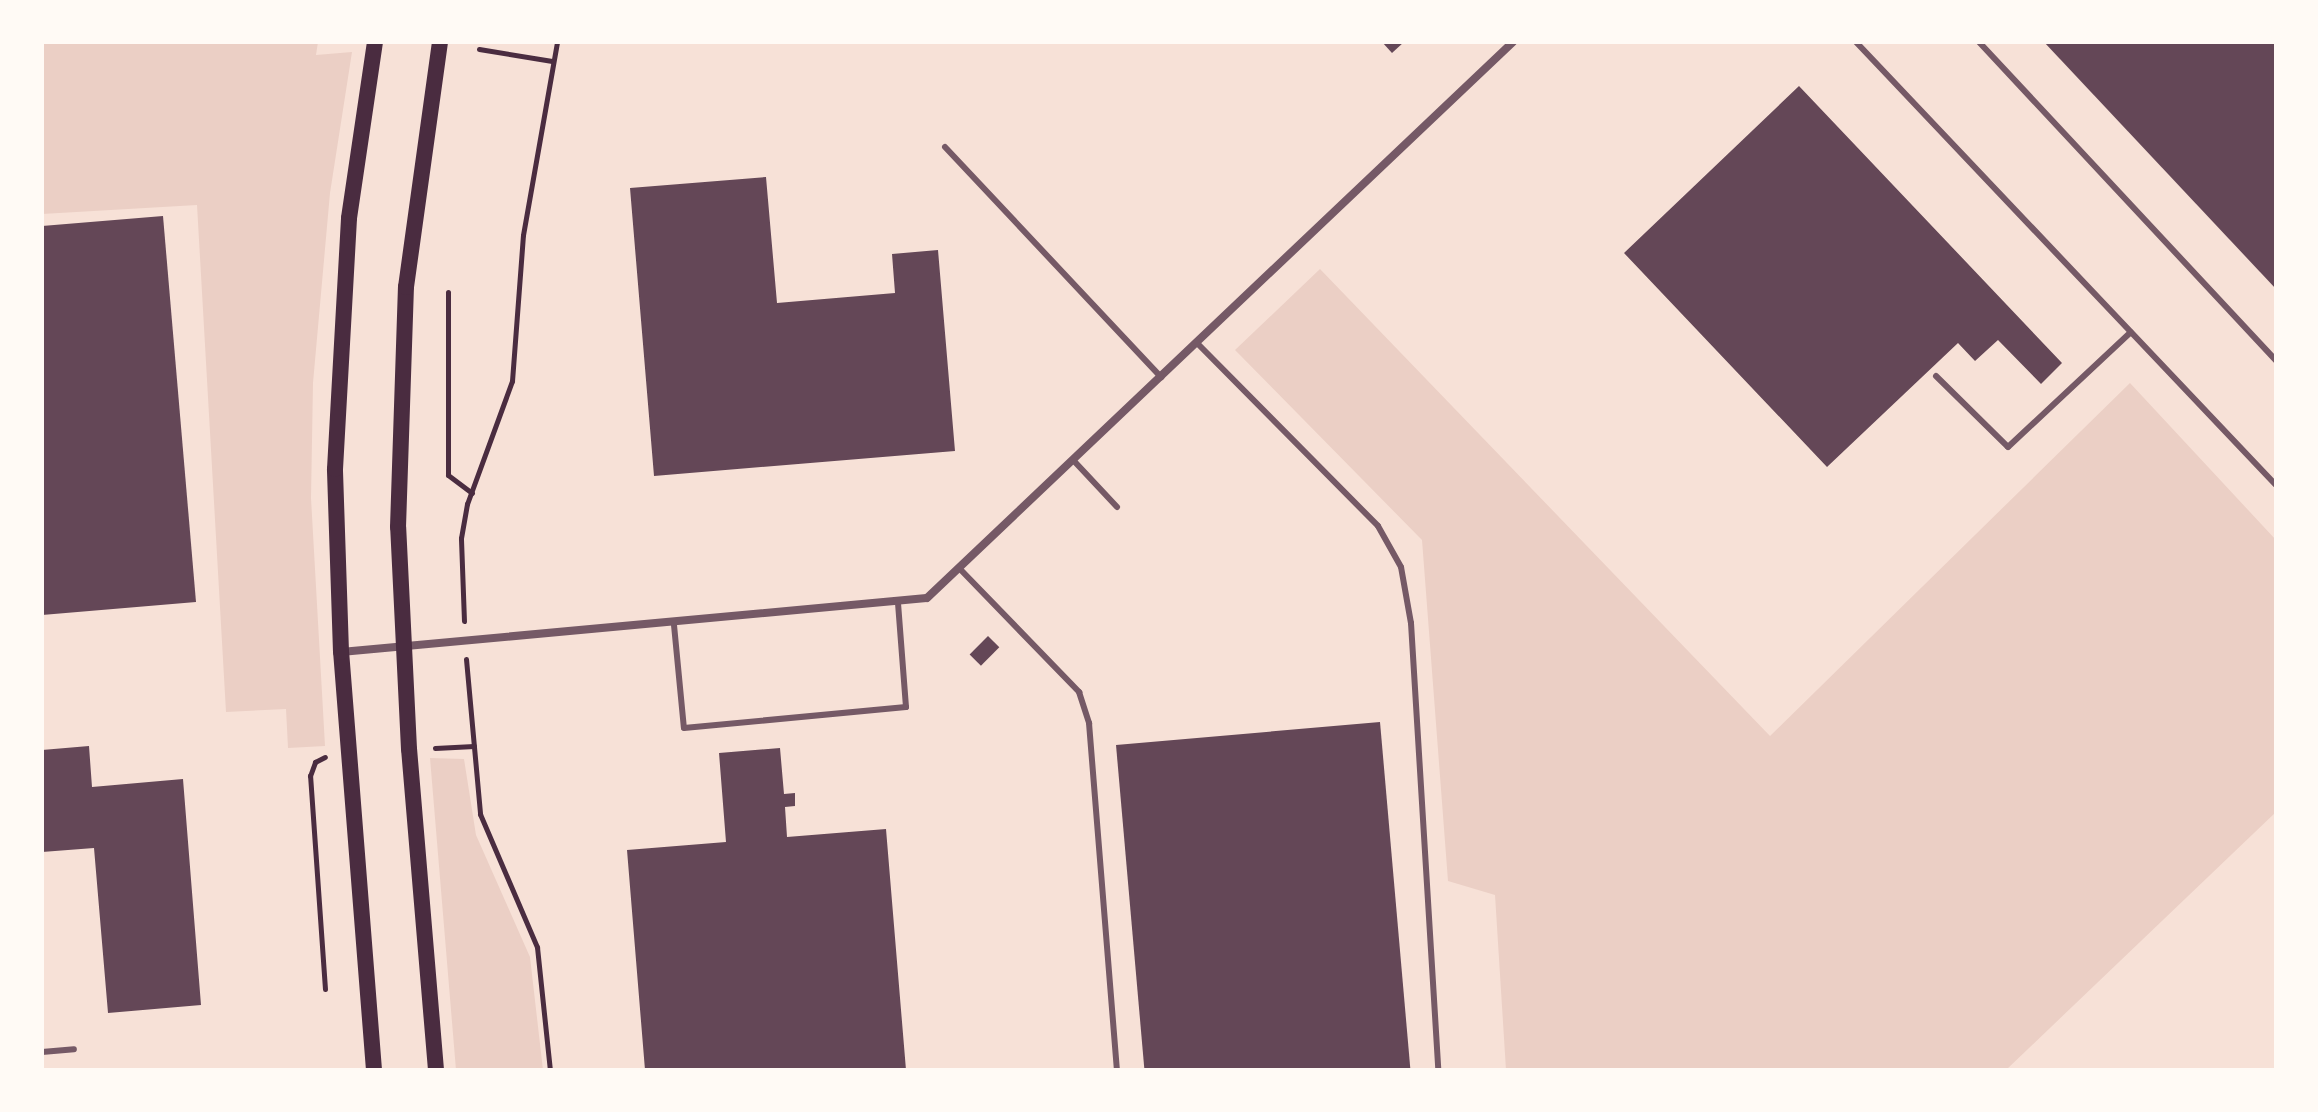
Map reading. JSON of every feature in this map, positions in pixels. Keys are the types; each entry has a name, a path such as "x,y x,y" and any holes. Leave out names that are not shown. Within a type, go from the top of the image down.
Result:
{"main road":[{"path":"374,1070 341,652 335,469 339,329 359,128 375,42"},
{"path":"436,1070 403,648 398,527 406,287 440,42"}],"street":[{"path":"341,652 674,625 898,604 927,598 1513,42"}],"lane":[{"path":"1856,42 2276,485"},
{"path":"1979,42 2276,361"},
{"path":"945,147 1161,377"},
{"path":"1936,376 2008,447 2131,332"},
{"path":"1197,343 1368,514 1401,567 1411,623 1438,1070"},
{"path":"1074,461 1117,507"},
{"path":"959,568 1079,692 1089,723 1117,1070"},
{"path":"674,625 684,728 906,707 898,604"},
{"path":"42,1052 74,1049"}],"path":[{"path":"550,1070 537,947 480,814 465,643 461,538 472,493 512,381 523,235 557,42"},
{"path":"479,49 552,61"},
{"path":"448,292 448,475 472,493"},
{"path":"316,871 325,989"}],"shaded area":[{"path":"42,42 318,42 316,55 352,52 330,193 313,383 311,498 325,746 288,748 286,709 226,712 197,205 42,214"},
{"path":"1320,269 1770,736 2130,383 2276,540 2276,812 2006,1070 1506,1070 1495,895 1448,881 1422,540 1235,350"},
{"path":"430,758 464,759 476,835 530,957 543,1070 456,1070"}],"building":[{"path":"1382,42 1404,42 1392,53"},
{"path":"2044,42 2276,42 2276,289"},
{"path":"1799,86 2062,363 2041,384 1998,340 1975,361 1958,343 1827,467 1624,253"},
{"path":"766,177 777,303 895,293 892,254 938,250 955,451 654,476 630,188"},
{"path":"163,216 196,602 42,615 42,226"},
{"path":"988,636 999,647 981,666 970,654"},
{"path":"1380,722 1410,1070 1144,1070 1116,745"},
{"path":"89,746 92,787 183,779 201,1005 108,1013 94,848 42,852 42,750"},
{"path":"780,748 784,794 795,793 795,806 785,807 787,837 886,829 906,1070 645,1070 627,850 726,842 719,753"}]}
